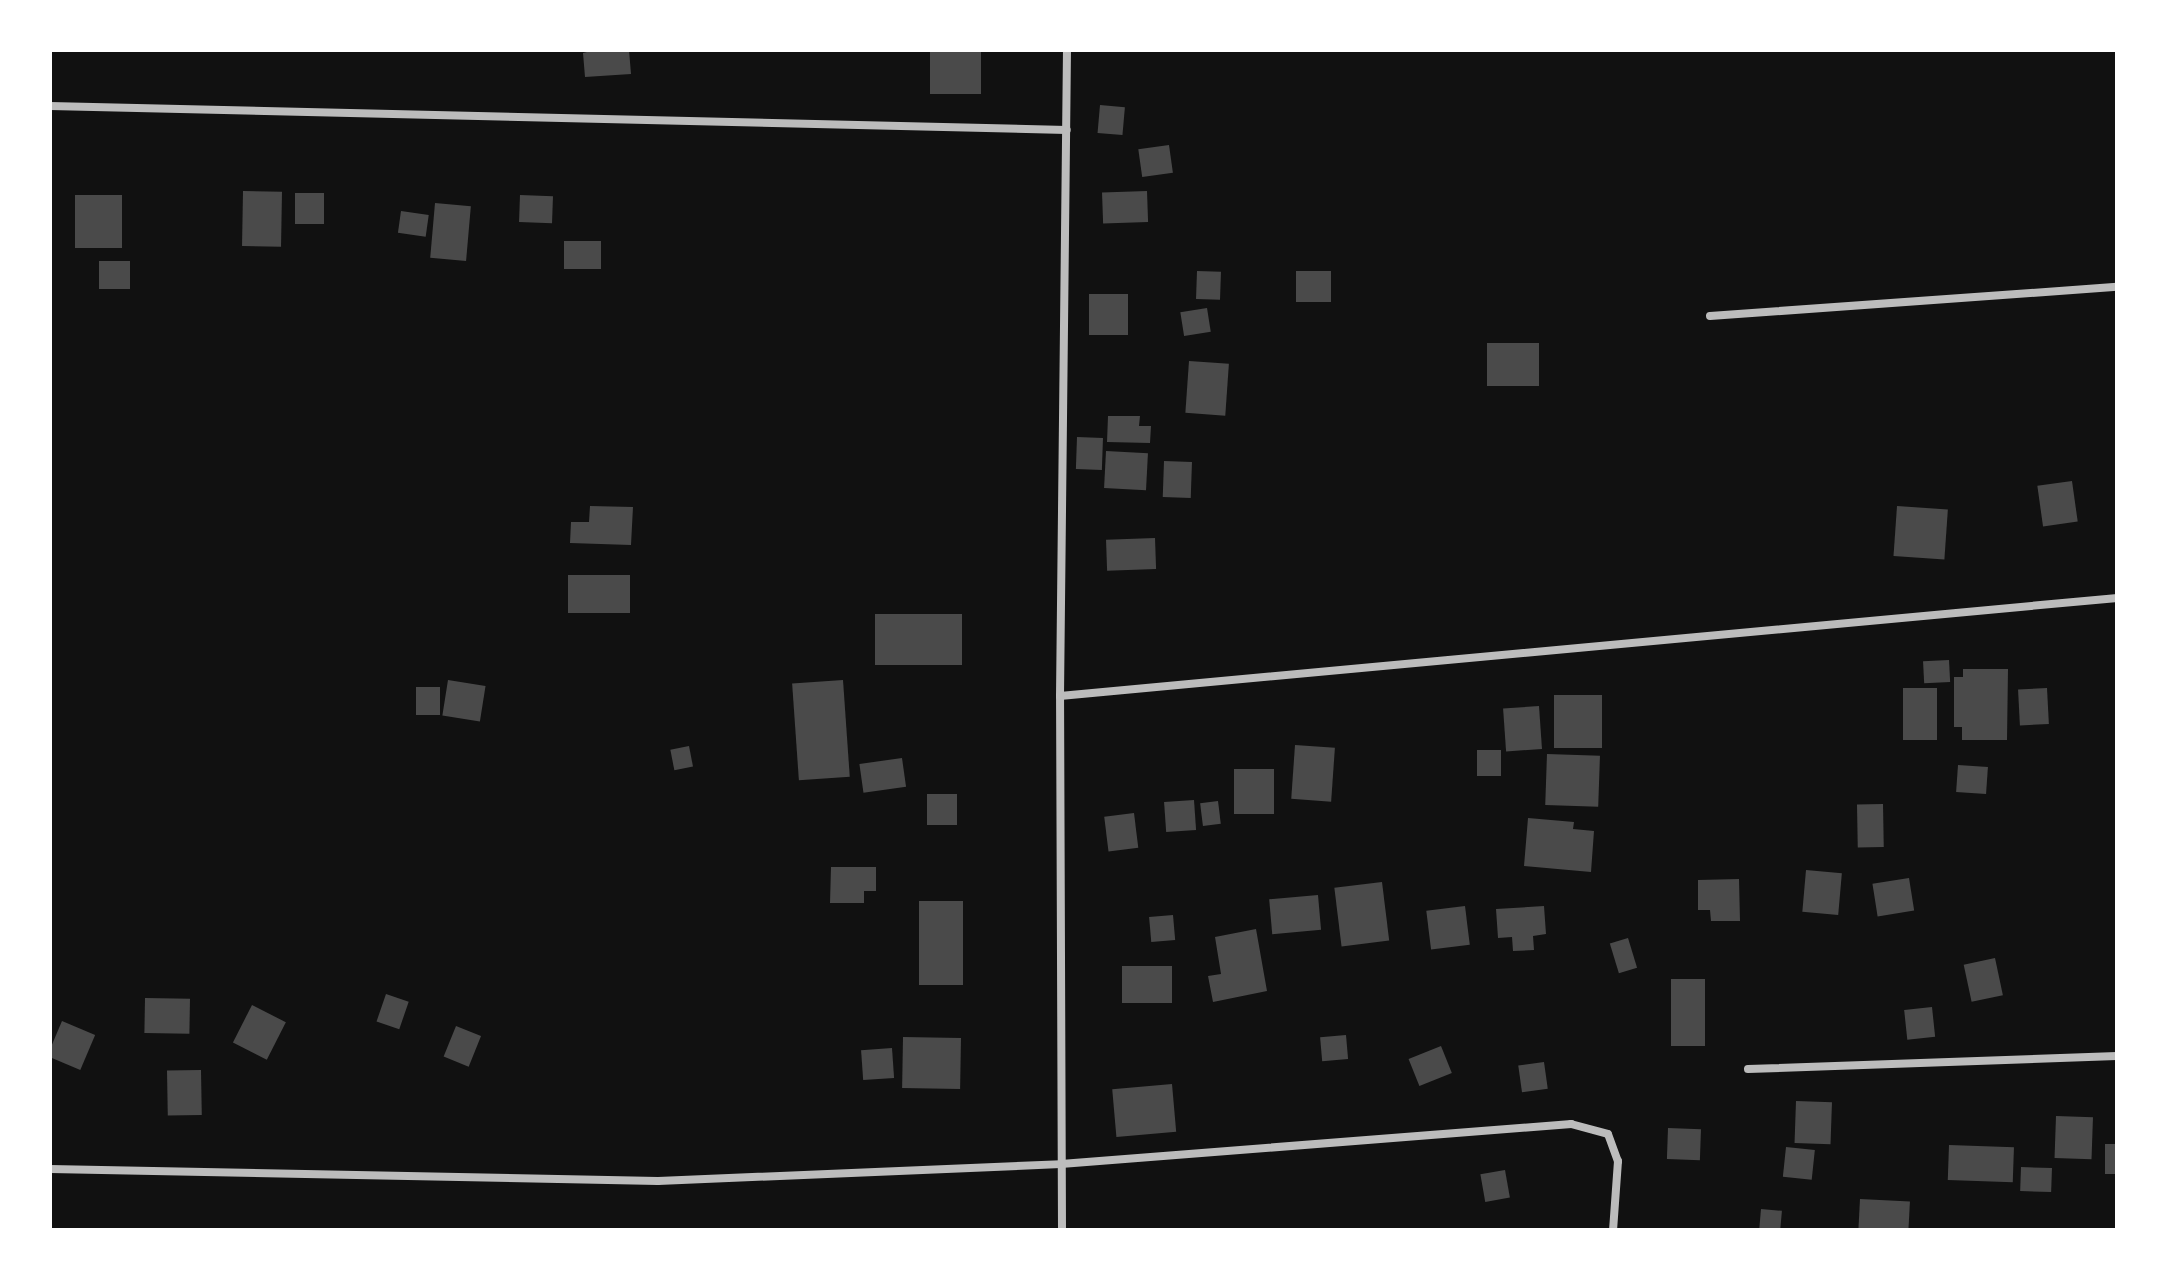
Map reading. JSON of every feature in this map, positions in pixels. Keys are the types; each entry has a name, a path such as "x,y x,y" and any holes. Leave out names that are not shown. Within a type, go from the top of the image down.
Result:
{"street":[{"path":"1062,1230 1060,696 1067,50"},
{"path":"50,106 1067,130"},
{"path":"1710,316 2117,287"},
{"path":"1060,696 2117,598"},
{"path":"1748,1069 2117,1056"},
{"path":"50,1169 658,1181 1061,1164 1571,1124 1608,1134 1618,1161 1613,1230"}],"building":[{"path":"629,50 631,74 585,77 583,53"},
{"path":"930,50 981,50 981,94 930,94"},
{"path":"1100,105 1125,107 1122,135 1098,133"},
{"path":"1169,145 1173,173 1142,177 1138,149"},
{"path":"243,191 282,192 281,247 242,246"},
{"path":"1147,191 1148,222 1103,224 1102,193"},
{"path":"295,193 324,193 324,224 295,224"},
{"path":"75,195 122,195 122,248 75,248"},
{"path":"520,195 553,196 552,223 519,222"},
{"path":"435,203 471,206 466,261 430,258"},
{"path":"401,211 429,215 426,237 398,233"},
{"path":"564,241 601,241 601,269 564,269"},
{"path":"99,261 130,261 130,289 99,289"},
{"path":"1197,271 1221,272 1220,300 1196,299"},
{"path":"1296,271 1331,271 1331,302 1296,302"},
{"path":"1089,294 1128,294 1128,335 1089,335"},
{"path":"1207,308 1211,332 1184,336 1180,312"},
{"path":"1487,343 1539,343 1539,386 1487,386"},
{"path":"1189,361 1229,364 1225,416 1185,413"},
{"path":"1108,416 1140,416 1139,426 1151,426 1150,443 1107,442"},
{"path":"1077,437 1103,438 1102,470 1076,469"},
{"path":"1106,451 1148,453 1146,490 1104,488"},
{"path":"1164,461 1192,462 1191,498 1163,497"},
{"path":"2072,481 2078,522 2043,526 2037,486"},
{"path":"590,506 633,507 631,545 570,543 571,522 589,522"},
{"path":"1897,506 1948,510 1944,559 1894,556"},
{"path":"1155,538 1156,569 1107,571 1106,540"},
{"path":"568,575 630,575 630,613 568,613"},
{"path":"875,614 962,614 962,665 875,665"},
{"path":"1949,660 1950,682 1924,683 1923,661"},
{"path":"1963,669 2008,669 2007,740 1962,740 1962,727 1954,727 1954,677 1963,677"},
{"path":"448,680 486,686 480,722 442,716"},
{"path":"843,680 850,777 799,780 792,684"},
{"path":"416,687 440,687 440,715 416,715"},
{"path":"1903,688 1937,688 1937,740 1903,740"},
{"path":"2047,688 2049,724 2020,725 2018,690"},
{"path":"1554,695 1602,695 1602,748 1554,748"},
{"path":"1539,706 1542,749 1506,751 1503,709"},
{"path":"1295,745 1335,748 1331,802 1291,799"},
{"path":"689,746 693,767 674,770 670,750"},
{"path":"1477,750 1501,750 1501,776 1477,776"},
{"path":"1547,754 1600,756 1598,807 1545,805"},
{"path":"902,758 906,787 863,793 859,764"},
{"path":"1958,765 1988,767 1986,794 1956,792"},
{"path":"1234,769 1274,769 1274,814 1234,814"},
{"path":"927,794 957,794 957,825 927,825"},
{"path":"1194,800 1196,830 1166,832 1164,802"},
{"path":"1218,801 1221,824 1203,826 1200,803"},
{"path":"1857,804 1883,804 1884,847 1858,847"},
{"path":"1134,813 1138,848 1108,851 1104,817"},
{"path":"1528,818 1574,822 1573,829 1594,831 1591,872 1524,866"},
{"path":"831,867 876,867 876,891 864,891 864,903 830,903"},
{"path":"1806,870 1842,873 1838,915 1802,912"},
{"path":"1909,878 1914,911 1878,916 1872,884"},
{"path":"1739,879 1740,921 1711,921 1710,910 1698,910 1698,880"},
{"path":"1382,882 1389,941 1342,946 1334,888"},
{"path":"1318,895 1321,930 1272,934 1269,899"},
{"path":"919,901 963,901 963,985 919,985"},
{"path":"1465,906 1470,945 1431,949 1426,911"},
{"path":"1544,906 1546,934 1533,936 1534,950 1513,951 1512,937 1498,938 1496,909"},
{"path":"1173,915 1175,940 1151,942 1149,917"},
{"path":"1256,929 1267,991 1213,1002 1208,976 1221,974 1215,937"},
{"path":"1628,938 1637,968 1619,973 1610,944"},
{"path":"1995,958 2003,995 1972,1002 1964,965"},
{"path":"1122,966 1172,966 1172,1003 1122,1003"},
{"path":"1671,979 1705,979 1705,1046 1671,1046"},
{"path":"386,994 409,1002 399,1029 377,1021"},
{"path":"145,998 190,999 189,1034 144,1033"},
{"path":"252,1005 286,1022 267,1060 233,1042"},
{"path":"1932,1007 1935,1037 1907,1040 1904,1010"},
{"path":"62,1021 95,1035 80,1070 50,1057 50,1049"},
{"path":"456,1026 481,1036 469,1067 444,1057"},
{"path":"1346,1035 1348,1059 1322,1061 1320,1037"},
{"path":"903,1037 961,1038 960,1089 902,1088"},
{"path":"1441,1046 1452,1073 1419,1086 1409,1059"},
{"path":"892,1048 894,1078 863,1080 861,1050"},
{"path":"1544,1062 1548,1089 1522,1092 1518,1066"},
{"path":"201,1070 202,1115 168,1116 167,1071"},
{"path":"1172,1084 1176,1132 1116,1137 1112,1089"},
{"path":"1796,1101 1832,1102 1831,1144 1795,1143"},
{"path":"2056,1116 2093,1117 2092,1159 2055,1158"},
{"path":"1668,1128 1701,1129 1700,1160 1667,1159"},
{"path":"2105,1144 2117,1144 2117,1174 2105,1174"},
{"path":"1949,1145 2014,1147 2013,1182 1948,1180"},
{"path":"1786,1147 1815,1150 1812,1180 1783,1177"},
{"path":"2021,1167 2052,1168 2051,1192 2020,1191"},
{"path":"1505,1170 1510,1198 1485,1202 1480,1174"},
{"path":"1860,1199 1910,1202 1908,1230 1858,1230"},
{"path":"1761,1209 1782,1211 1780,1230 1759,1230"}]}
